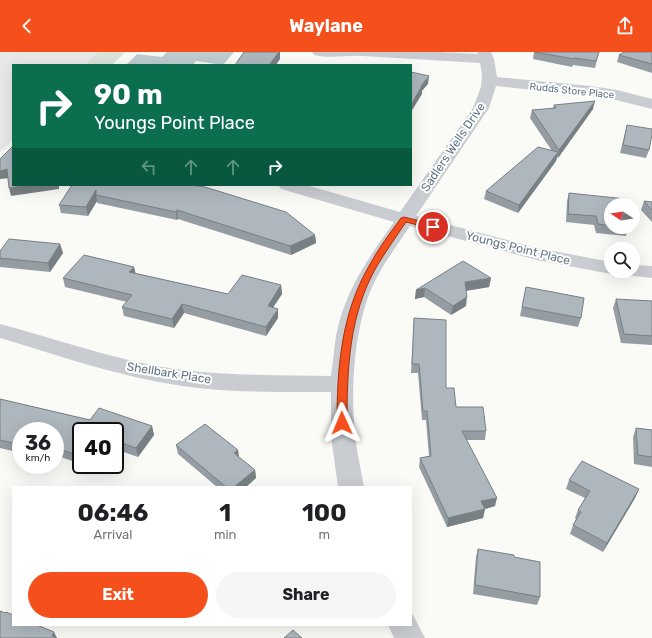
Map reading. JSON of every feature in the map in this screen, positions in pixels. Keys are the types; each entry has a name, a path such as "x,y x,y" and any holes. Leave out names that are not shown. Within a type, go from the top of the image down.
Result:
{"street":[{"path":"312,64 310,61 314,52"},
{"path":"319,52 486,55"},
{"path":"353,64 362,52"},
{"name":"Sadlers Wells Drive","path":"351,486 343,436 342,384 347,335 357,299 372,266 481,108 488,93 490,81 486,55"},
{"name":"Rudds Store Place","path":"490,81 590,91 617,95 652,104"},
{"name":"Youngs Point Place","path":"290,186 404,219 537,254 604,267"},
{"path":"640,271 652,272"},
{"name":"Shellbark Place","path":"0,331 142,371 183,378 242,383 342,384"},
{"path":"404,626 410,638"}],"shaded area":[{"path":"0,52 106,52 93,64 12,64 12,141 0,152"},
{"path":"99,52 125,52 113,64 86,64"},
{"path":"167,52 234,52 224,64 196,61 194,64 127,64 137,54 162,57"}],"building":[{"path":"244,52 279,52 270,64 236,64"},
{"path":"535,52 599,52 596,61 574,59"},
{"path":"624,52 652,52 652,64 619,55"},
{"path":"412,72 429,76 412,103"},
{"path":"595,101 559,150 532,110 556,108 554,105"},
{"path":"627,125 652,129 649,150 623,145"},
{"path":"12,147 12,186 21,186 9,188 7,169 0,171 0,159"},
{"path":"538,147 558,152 519,205 486,191"},
{"path":"71,186 198,186 286,212 315,235 290,246 177,210 176,212 96,195 96,190 86,207 59,205"},
{"path":"569,193 616,198 604,198 604,225 598,224 596,216 568,214"},
{"path":"644,201 652,202 652,210"},
{"path":"9,239 60,244 48,263 0,258 0,251"},
{"path":"84,255 134,267 129,272 228,294 242,275 281,285 268,306 278,309 266,327 182,304 172,319 122,307 132,295 63,278"},
{"path":"463,261 491,278 465,282 467,297 453,306 425,288 416,290"},
{"path":"526,287 584,298 581,318 522,307"},
{"path":"616,299 652,301 652,336 624,334"},
{"path":"414,318 446,320 446,388 454,388 456,407 483,407 486,431 462,431 497,498 481,501 485,509 448,518 420,458 431,456 427,411 423,411 419,364 412,364"},
{"path":"0,399 90,420 99,408 152,426 136,448 124,444 124,422 72,422 72,453 64,451 64,422 12,422 12,443 0,440"},
{"path":"205,424 238,450 234,453 255,470 235,486 225,486 176,445"},
{"path":"636,428 652,430 652,457 638,455"},
{"path":"582,461 639,489 607,543 573,525 581,512 578,510 590,491 569,480"},
{"path":"478,549 514,555 514,557 540,562 540,597 475,585"},
{"path":"0,611 12,615 12,626 39,626 54,632 52,636 57,638 0,638"},
{"path":"293,630 302,638 284,638"}],"route":[{"path":"342,423 342,384 347,335 357,299 372,266 404,219 433,227"}]}
